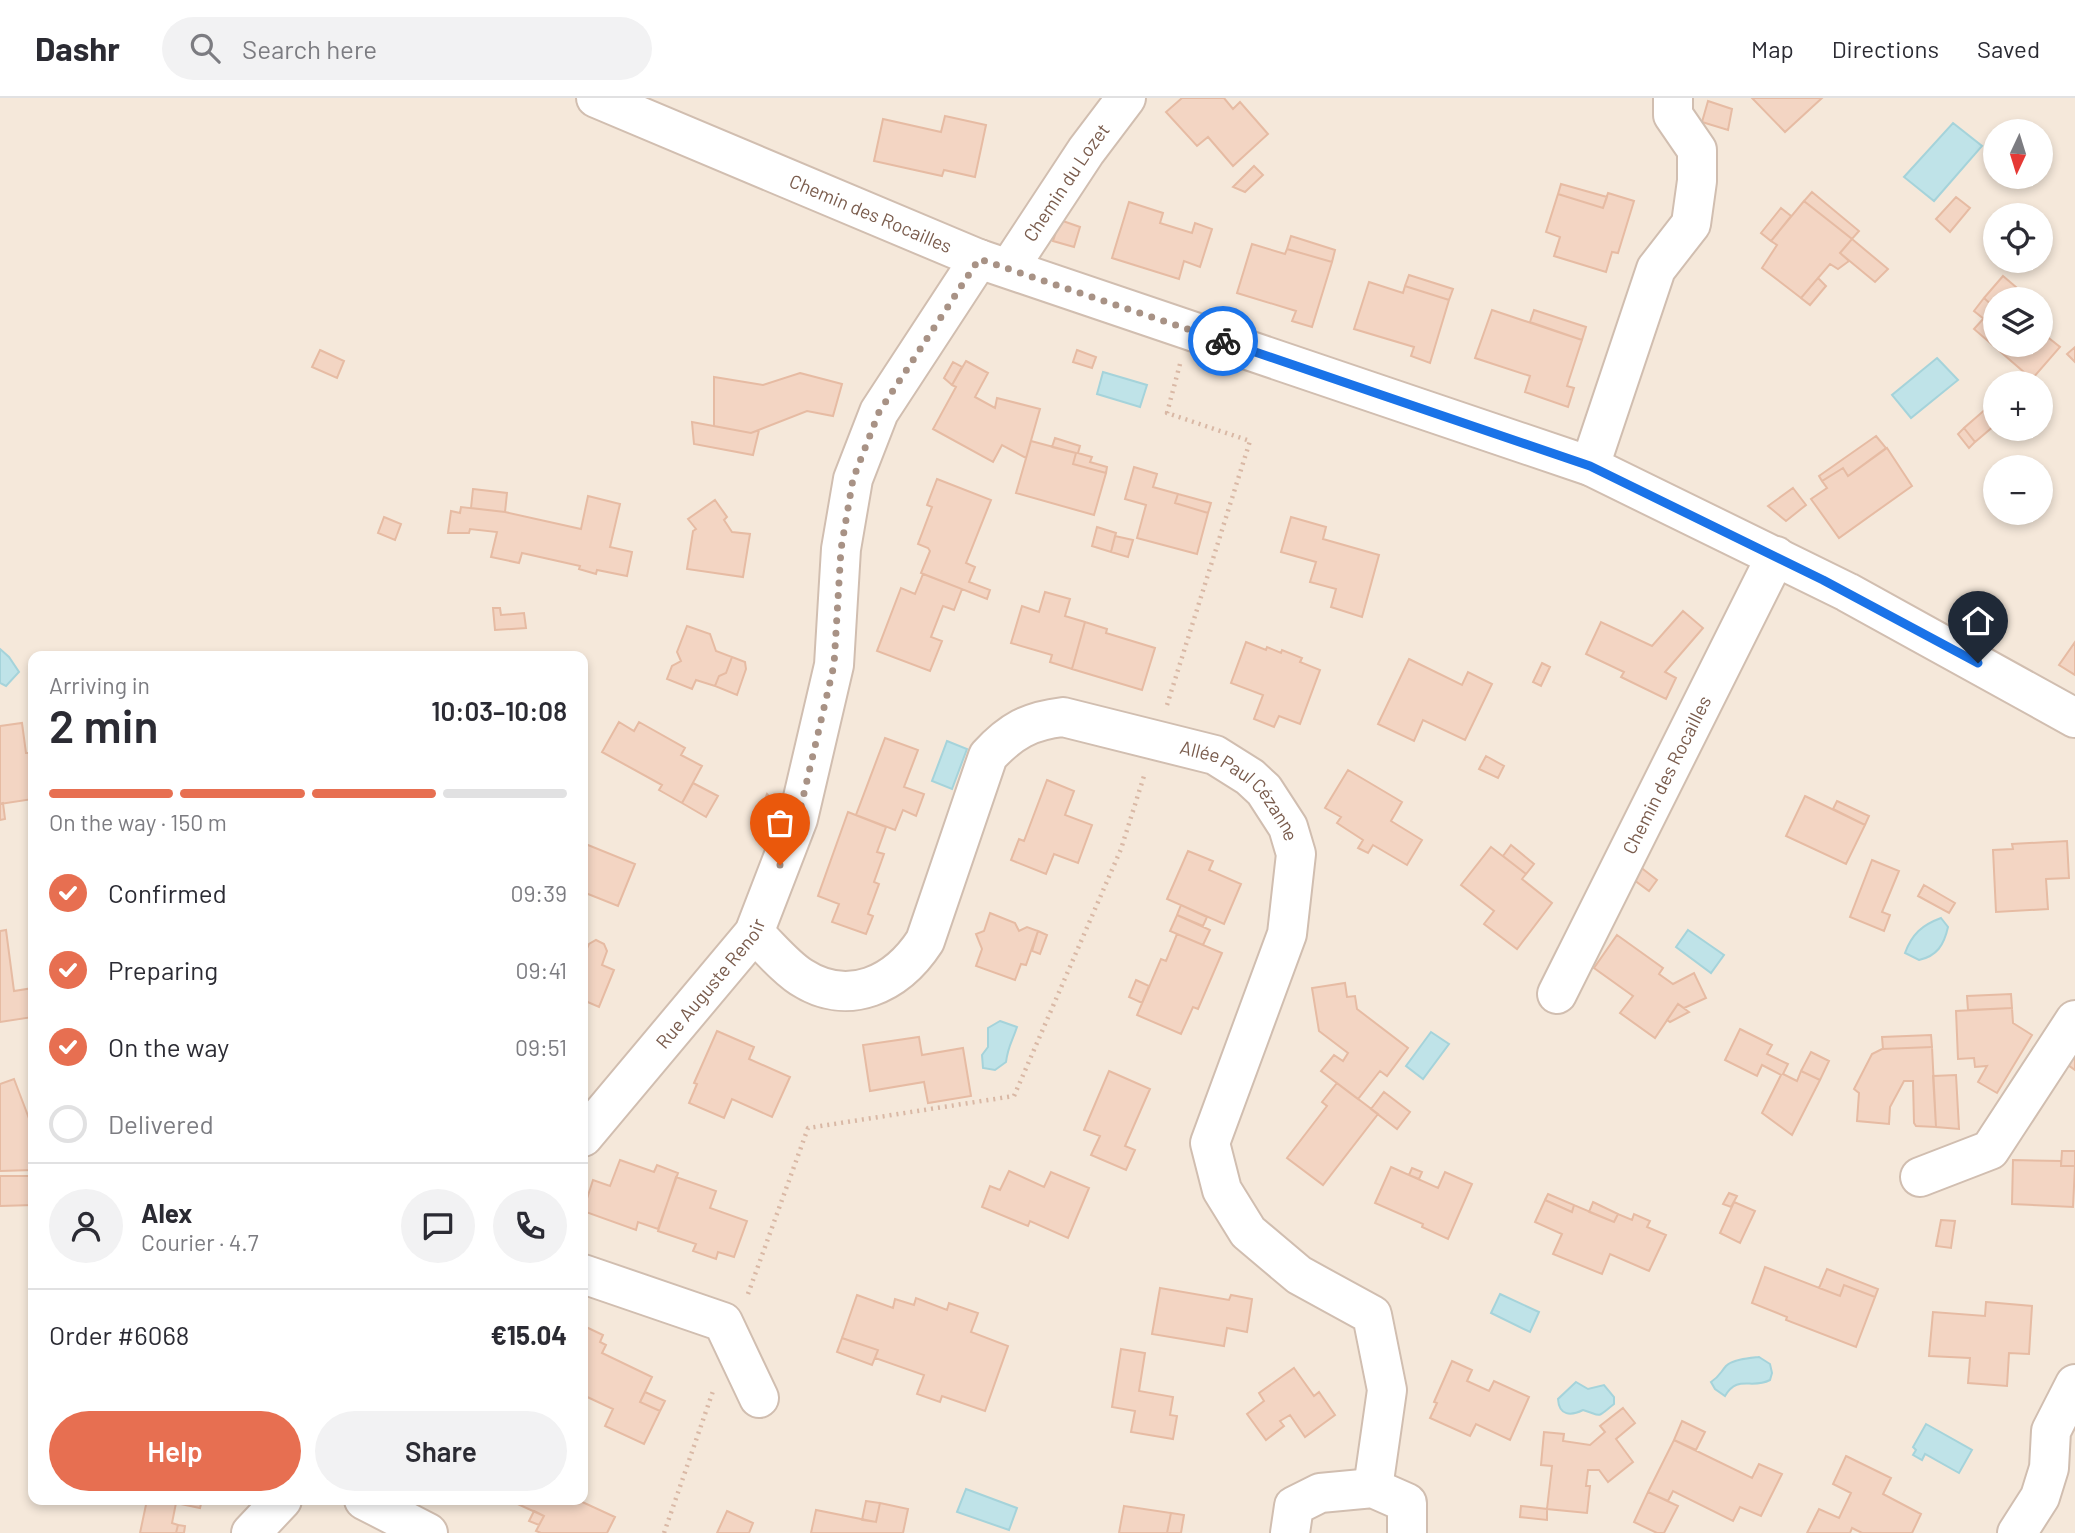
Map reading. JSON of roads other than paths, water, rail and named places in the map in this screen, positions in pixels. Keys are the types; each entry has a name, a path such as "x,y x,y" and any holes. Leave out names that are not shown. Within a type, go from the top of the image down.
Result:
{"street":[{"name":"Chemin des Rocailles","path":"596,98 994,264 1590,466 1847,592 2075,718"},
{"name":"Chemin du Lozet","path":"994,264 1126,98"},
{"path":"1590,466 1656,269 1691,224 1698,150 1673,115 1673,98"},
{"name":"Rue Auguste Renoir","path":"588,1131 754,933 798,819 834,665 841,549 853,479 879,412 994,264"},
{"name":"Chemin des Rocailles","path":"1557,993 1776,556"},
{"name":"Allée Paul Cézanne","path":"754,933 801,977 828,989 860,990 878,985 896,974 913,960 925,941 988,756 1006,736 1042,719 1063,717 1215,755 1250,777 1274,804 1288,827 1296,854 1287,934 1210,1143 1222,1190 1248,1232 1299,1275 1372,1315 1387,1390 1373,1488"},
{"path":"1920,1177 1990,1150 2075,1020"},
{"path":"588,1276 723,1322 759,1398"},
{"path":"2017,1533 2040,1497 2049,1468 2051,1431 2075,1384"},
{"path":"1290,1533 1294,1506 1320,1493 1373,1488 1408,1503 1407,1533"},
{"path":"251,1533 277,1505"},
{"path":"374,1505 428,1533"}],"water":[{"path":"1953,123 1982,146 1934,201 1904,177"},
{"path":"1937,358 1958,380 1911,418 1892,395"},
{"path":"1103,372 1147,385 1140,407 1097,394"},
{"path":"0,649 19,672 6,686 0,683"},
{"path":"947,741 967,749 952,789 932,781"},
{"path":"1941,918 1948,927 1942,944 1935,953 1919,960 1905,953 1918,931"},
{"path":"1688,930 1724,955 1711,973 1676,947"},
{"path":"1000,1021 1017,1027 1006,1062 995,1070 983,1068 982,1055 988,1047 988,1028"},
{"path":"1431,1032 1449,1044 1423,1079 1406,1066"},
{"path":"1500,1294 1539,1312 1530,1332 1491,1313"},
{"path":"1759,1357 1770,1364 1770,1380 1757,1384 1740,1384 1730,1389 1725,1396 1715,1389 1711,1382 1726,1366 1742,1359"},
{"path":"1576,1382 1588,1389 1604,1385 1614,1397 1614,1404 1599,1415 1583,1410 1570,1414 1563,1412 1558,1399"},
{"path":"1926,1424 1972,1450 1959,1473 1925,1454 1922,1460 1913,1455 1916,1450 1913,1447"},
{"path":"966,1489 1017,1508 1009,1530 957,1512"}]}
